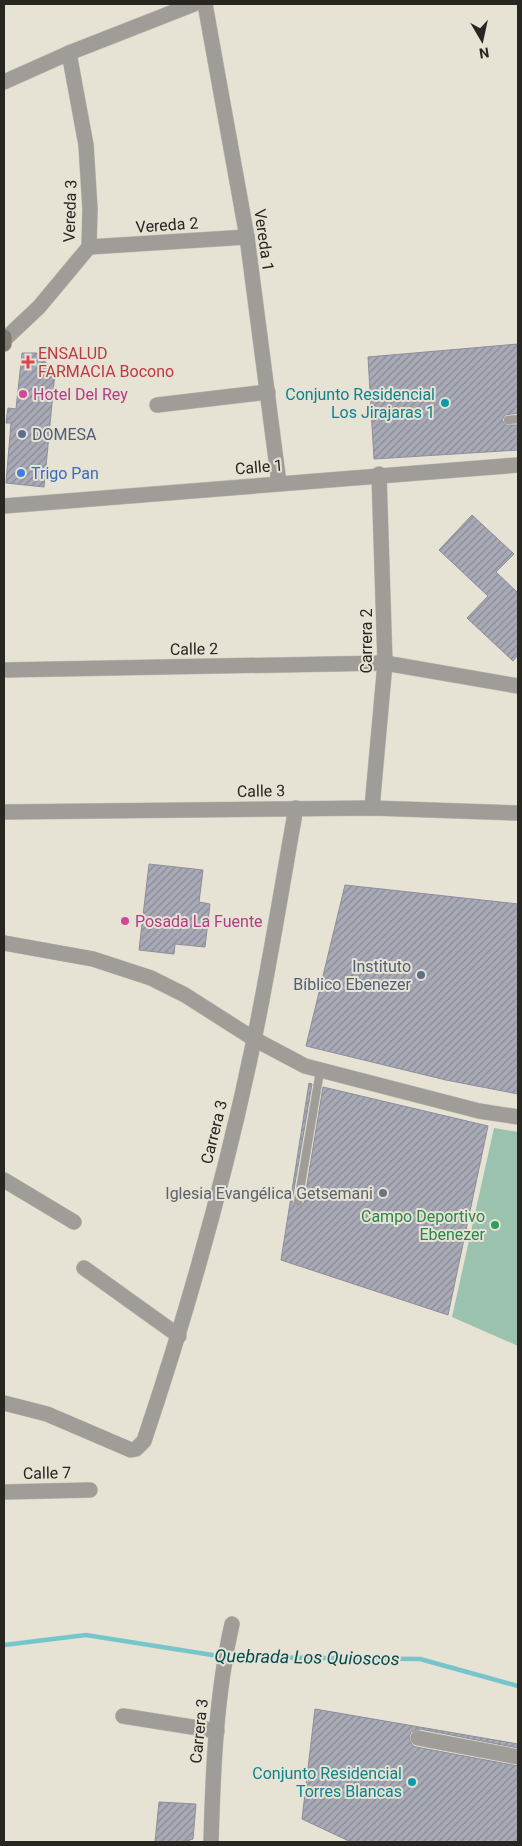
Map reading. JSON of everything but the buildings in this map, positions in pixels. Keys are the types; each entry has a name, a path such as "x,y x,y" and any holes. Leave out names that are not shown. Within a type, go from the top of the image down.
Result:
{"street":[{"path":"4,82 69,52 194,4"},
{"name":"Vereda 1","path":"205,4 247,237 279,483"},
{"name":"Vereda 3","path":"4,341 40,307 89,247 90,209 86,145 69,52"},
{"name":"Vereda 2","path":"89,247 247,237"},
{"path":"157,405 268,392"},
{"name":"Calle 1","path":"4,506 518,464"},
{"name":"Carrera 2","path":"372,808 385,663 379,474"},
{"name":"Calle 2","path":"4,670 385,663 518,686"},
{"name":"Carrera 3","path":"4,1403 47,1414 131,1450 136,1449 144,1441 179,1336 231,1140 254,1039 296,808"},
{"name":"Calle 3","path":"4,812 372,808 518,813"},
{"path":"4,943 93,959 151,978 185,996 254,1039 305,1066 479,1111 518,1117"},
{"path":"4,1180 74,1222"},
{"path":"84,1268 179,1336"},
{"name":"Calle 7","path":"4,1492 90,1490"},
{"name":"Carrera 3","path":"212,1842 213,1769 224,1657 232,1624"},
{"path":"123,1716 217,1731"},
{"path":"418,1738 518,1757"}],"lane":[{"path":"508,420 518,420"},
{"path":"298,1202 320,1070"}],"green space":[{"name":"Campo Deportivo Ebenezer","path":"494,1128 518,1132 518,1346 452,1317"}],"waterway":[{"name":"Quebrada Los Quioscos","path":"4,1645 86,1635 225,1657 420,1659 518,1686"}],"place":[{"name":"ENSALUD FARMACIA Bocono","path":"28,362"},
{"name":"Hotel Del Rey","path":"23,394"},
{"name":"Conjunto Residencial Los Jirajaras 1","path":"445,403"},
{"name":"DOMESA","path":"22,434"},
{"name":"Trigo Pan","path":"21,473"},
{"name":"Posada La Fuente","path":"125,921"},
{"name":"Instituto Bíblico Ebenezer","path":"421,975"},
{"name":"Iglesia Evangélica Getsemani","path":"383,1193"},
{"name":"Campo Deportivo Ebenezer","path":"495,1225"},
{"name":"Conjunto Residencial Torres Blancas","path":"412,1782"}]}
